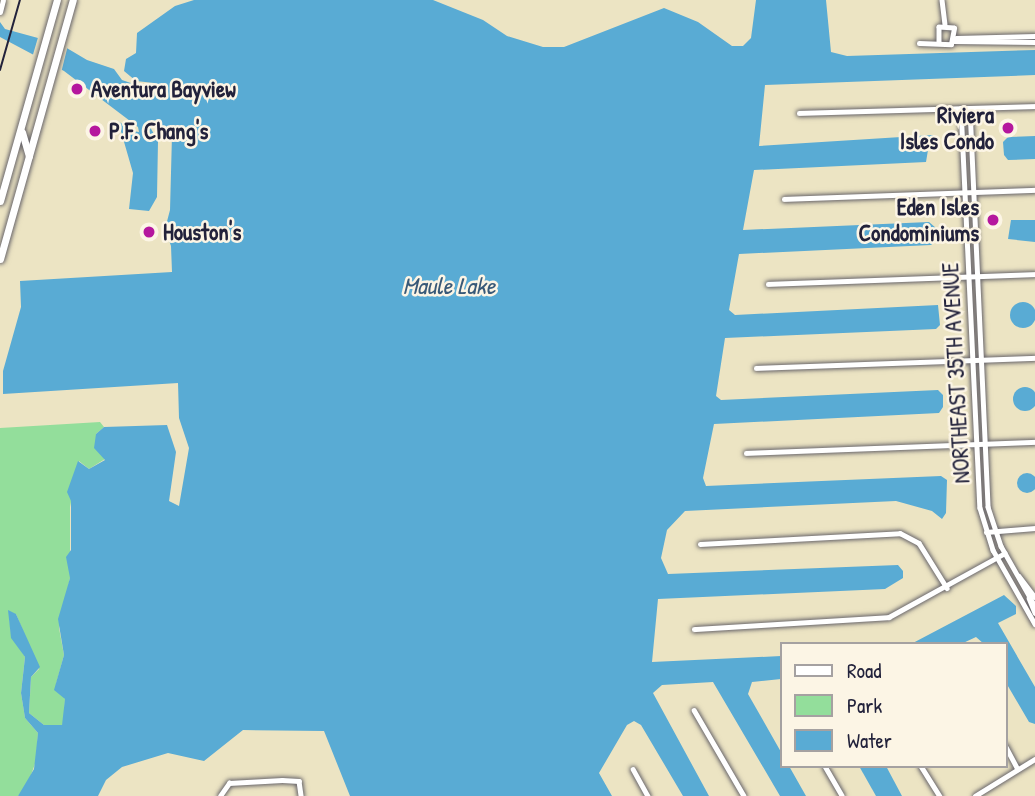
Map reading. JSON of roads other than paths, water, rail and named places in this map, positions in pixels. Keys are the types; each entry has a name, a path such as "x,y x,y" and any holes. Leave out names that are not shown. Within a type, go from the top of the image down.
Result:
{"main road":[{"path":"0,201 57,0"},
{"path":"0,259 73,0"},
{"path":"22,125 29,156"}],"street":[{"path":"943,0 945,24"},
{"path":"0,12 3,1"},
{"path":"945,24 954,29 955,40"},
{"path":"939,42 937,30 945,24"},
{"path":"919,43 1035,36"},
{"path":"955,40 1035,42"},
{"path":"799,113 1035,106"},
{"name":"NORTHEAST 35TH AVENUE","path":"961,108 976,444 986,532 997,558 1035,624"},
{"name":"NORTHEAST 35TH AVENUE","path":"970,108 985,443 994,530 1004,554 1035,606"},
{"path":"784,200 1035,190"},
{"path":"768,284 1035,274"},
{"path":"756,368 1035,358"},
{"path":"746,453 1035,442"},
{"path":"986,532 1035,528"},
{"path":"700,544 900,533 919,543 947,588"},
{"path":"694,629 889,617 947,588 1004,554"},
{"name":"NORTHEAST 35TH AVENUE","path":"1032,597 1035,614"},
{"path":"694,710 744,796"},
{"path":"1007,749 1018,769"},
{"path":"975,796 1035,760"},
{"path":"826,768 842,796"},
{"path":"922,768 940,796"},
{"path":"633,769 648,796"},
{"path":"220,796 229,783 285,780 299,781 301,796"}],"water":[{"name":"Maule Lake","path":"194,0 433,0 483,20 507,36 543,47 564,47 664,8 698,22 732,46 743,46 751,38 756,0 826,0 831,52 847,56 1035,50 1035,75 765,85 759,146 933,135 935,139 929,144 926,162 754,170 743,230 929,222 936,228 937,239 931,245 739,254 729,310 735,315 938,305 940,325 936,329 725,338 716,396 721,400 938,390 943,395 943,407 939,413 714,424 703,478 706,486 941,476 947,480 946,513 942,519 932,511 896,501 685,511 667,530 661,558 668,574 898,565 903,571 903,578 885,589 658,599 652,662 780,656 780,679 752,682 748,694 780,750 780,768 790,768 806,796 780,796 713,682 662,685 653,693 709,796 683,796 641,725 634,721 627,725 599,773 612,796 350,796 324,731 243,730 204,761 168,753 122,767 106,780 98,796 18,796 34,769 38,733 25,718 21,693 25,657 11,638 8,610 16,614 40,667 31,677 29,713 44,725 62,725 65,699 54,690 64,655 58,619 70,578 66,557 71,550 71,501 67,492 78,461 89,469 105,460 94,448 96,434 104,427 167,425 176,452 169,501 179,506 189,448 179,418 178,383 3,394 3,371 21,307 20,281 172,272 171,246 165,229 170,210 172,135 156,125 150,127 158,141 157,197 149,211 129,209 133,173 118,121 132,131 139,132 138,127 64,71 0,37 0,22 5,29 60,44 87,60 114,69 122,80 160,93 162,90 154,83 136,81 124,71 126,59 136,53 137,33 175,6"},
{"path":"1035,136 1035,159 1008,160 1004,155 1003,142 1008,137"},
{"path":"1011,220 1035,220 1035,242 1008,239"},
{"path":"1023,302 1032,306 1036,315 1032,324 1023,328 1014,324 1010,315 1014,306"},
{"path":"1020,388 1030,388 1036,394 1036,404 1030,410 1020,410 1014,404 1014,394"},
{"path":"1027,473 1034,476 1034,490 1027,493 1020,490 1017,483 1020,476"},
{"path":"1004,595 1016,606 1016,614 998,623 1035,687 1035,724 1029,722 1007,684 1007,642 982,642 976,637 965,642 915,642"},
{"path":"860,768 887,768 902,796 876,796"}],"railway":[{"path":"0,70 20,0"}],"place":[{"name":"Aventura Bayview","path":"77,89"},
{"name":"Riviera Isles Condo","path":"1008,128"},
{"name":"P.F. Chang's","path":"95,131"},
{"name":"Eden Isles Condominiums","path":"993,220"},
{"name":"Houston's","path":"149,232"}]}
